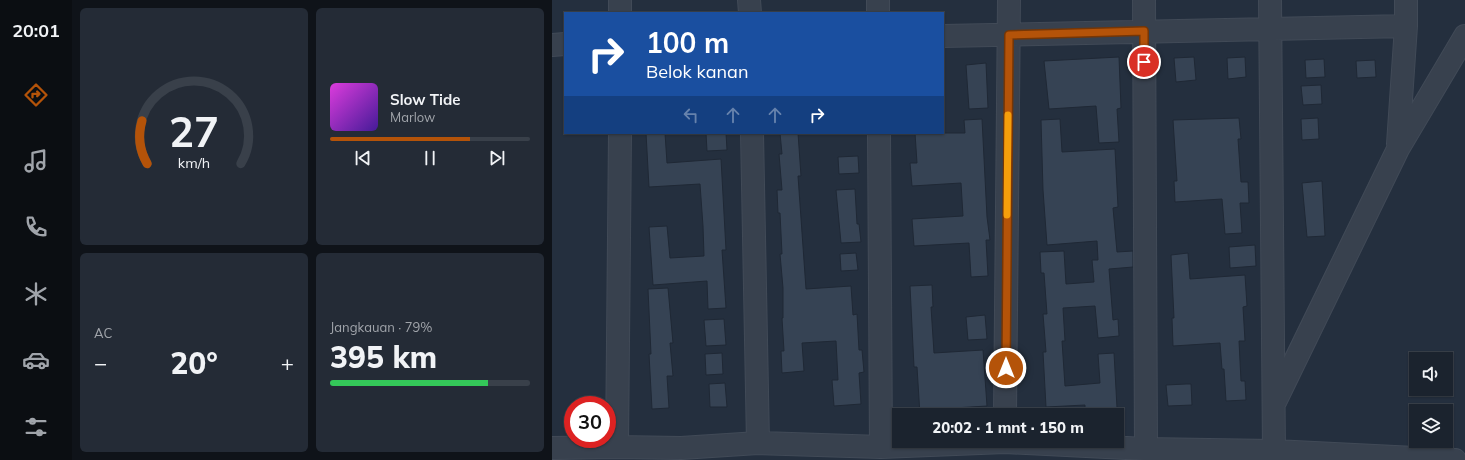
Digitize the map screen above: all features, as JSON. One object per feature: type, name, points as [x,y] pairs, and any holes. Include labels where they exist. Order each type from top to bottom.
[{"type":"street","points":[[620,0],[620,12]]},
{"type":"street","points":[[749,0],[750,12]]},
{"type":"street","points":[[878,0],[878,12]]},
{"type":"street","points":[[1005,408],[1009,0]]},
{"type":"street","points":[[1144,0],[1146,449]]},
{"type":"street","points":[[1270,0],[1274,451]]},
{"type":"street","points":[[1398,149],[1406,26],[1406,0]]},
{"type":"street","points":[[944,36],[1406,26]]},
{"type":"street","points":[[1273,406],[1398,149],[1465,36]]},
{"type":"street","points":[[552,45],[564,44]]},
{"type":"street","points":[[618,446],[620,134]]},
{"type":"street","points":[[752,134],[758,443]]},
{"type":"street","points":[[879,134],[881,447]]},
{"type":"street","points":[[552,448],[586,454],[618,446],[681,454],[758,443],[832,453],[892,447]]},
{"type":"street","points":[[1005,448],[1274,451],[1455,460]]},
{"type":"building","points":[[1119,57],[1121,108],[1117,109],[1119,142],[1099,143],[1096,106],[1049,109],[1044,61]]},
{"type":"building","points":[[1194,57],[1196,80],[1176,82],[1174,58]]},
{"type":"building","points":[[1245,57],[1246,77],[1228,79],[1227,58]]},
{"type":"building","points":[[1324,59],[1325,77],[1306,78],[1305,60]]},
{"type":"building","points":[[1375,60],[1376,77],[1357,78],[1356,61]]},
{"type":"building","points":[[986,63],[988,108],[969,109],[966,65]]},
{"type":"building","points":[[1321,85],[1322,104],[1303,105],[1301,86]]},
{"type":"building","points":[[1239,118],[1241,139],[1238,139],[1241,182],[1248,182],[1249,203],[1240,203],[1242,233],[1225,234],[1222,199],[1175,202],[1174,181],[1177,181],[1173,120]]},
{"type":"building","points":[[1318,118],[1319,139],[1302,140],[1301,119]]},
{"type":"building","points":[[982,119],[987,217],[990,240],[986,240],[988,276],[971,277],[969,243],[914,246],[912,219],[963,216],[961,183],[912,186],[910,163],[917,163],[915,134],[965,133],[964,120]]},
{"type":"building","points":[[1060,119],[1062,152],[1115,149],[1118,207],[1113,208],[1117,252],[1133,251],[1133,267],[1109,269],[1113,320],[1118,319],[1119,336],[1098,338],[1095,306],[1063,308],[1065,341],[1062,341],[1065,386],[1100,383],[1098,354],[1114,353],[1117,408],[1085,408],[1085,405],[1046,407],[1043,352],[1046,352],[1043,314],[1047,314],[1044,273],[1041,273],[1040,252],[1064,251],[1066,284],[1094,282],[1092,260],[1098,260],[1097,241],[1047,245],[1043,190],[1041,120]]},
{"type":"building","points":[[646,134],[665,134],[667,163],[721,159],[726,250],[722,250],[726,308],[708,309],[707,281],[653,285],[649,227],[667,226],[670,258],[704,256],[703,226],[700,184],[649,187]]},
{"type":"building","points":[[706,134],[726,134],[727,150],[707,151]]},
{"type":"building","points":[[780,134],[798,134],[801,176],[798,176],[806,289],[851,286],[853,315],[857,314],[859,350],[862,350],[864,372],[859,373],[861,404],[834,406],[832,380],[838,380],[836,341],[802,343],[804,371],[782,373],[781,351],[784,351],[782,318],[783,288],[780,254],[782,254],[780,213],[778,213],[777,190],[782,190],[779,154],[782,154]]},
{"type":"building","points":[[858,156],[859,173],[839,174],[838,157]]},
{"type":"building","points":[[1322,181],[1325,236],[1307,237],[1302,183]]},
{"type":"building","points":[[855,189],[857,224],[859,224],[861,242],[841,243],[836,190]]},
{"type":"building","points":[[1255,245],[1256,266],[1230,268],[1229,247]]},
{"type":"building","points":[[856,253],[858,270],[841,271],[840,254]]},
{"type":"building","points":[[1188,253],[1190,279],[1245,275],[1247,306],[1243,307],[1245,341],[1239,341],[1241,381],[1245,381],[1246,400],[1226,401],[1224,369],[1222,369],[1220,343],[1173,346],[1172,318],[1174,318],[1171,255]]},
{"type":"building","points":[[932,285],[933,307],[931,307],[934,353],[983,350],[987,406],[920,408],[917,367],[914,367],[910,286]]},
{"type":"building","points":[[668,288],[673,343],[670,343],[673,376],[667,376],[669,408],[652,409],[648,289]]},
{"type":"building","points":[[985,315],[987,339],[968,340],[966,317]]},
{"type":"building","points":[[724,319],[726,345],[706,346],[704,320]]},
{"type":"building","points":[[722,353],[723,374],[706,375],[705,354]]},
{"type":"building","points":[[725,383],[727,407],[710,407],[709,384]]},
{"type":"building","points":[[1191,384],[1192,405],[1168,406],[1166,385]]},
{"type":"slow traffic","points":[[1007,215],[1008,115]]},
{"type":"route","points":[[1006,368],[1009,35],[1144,31],[1144,62]]}]
